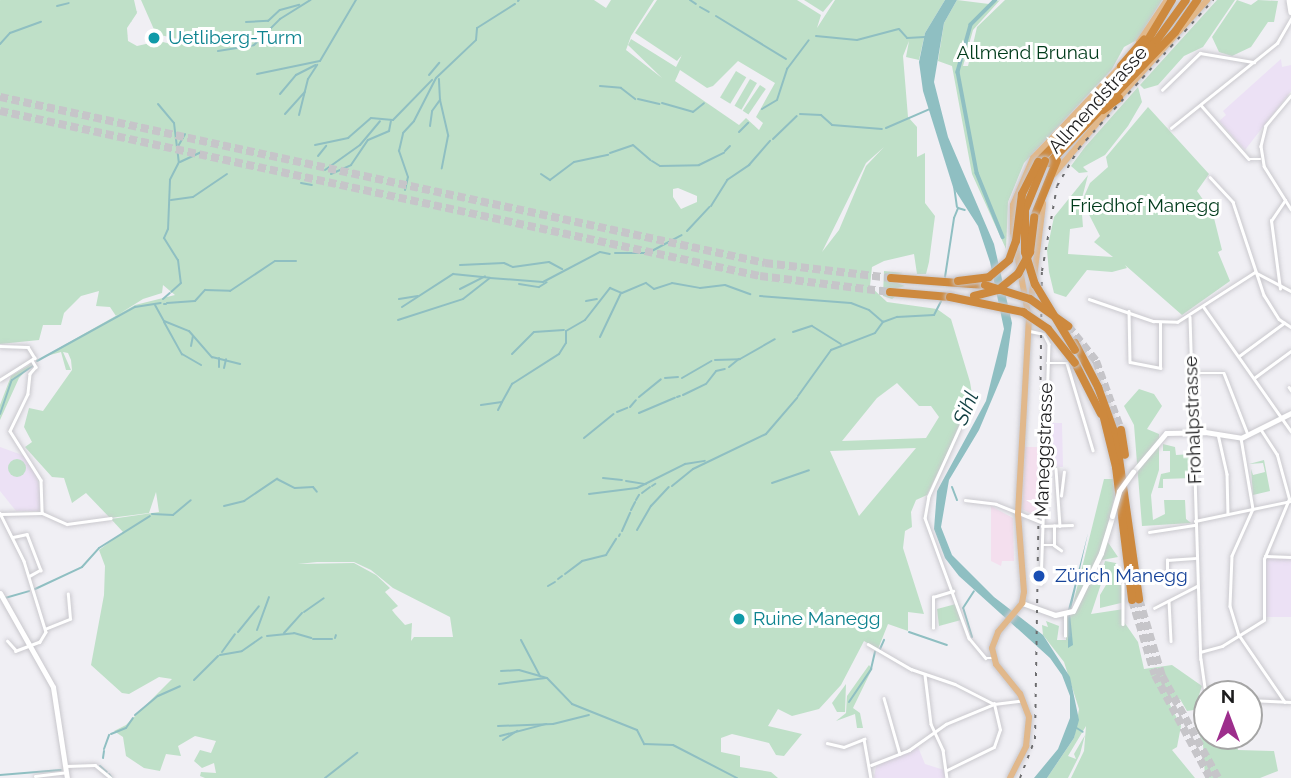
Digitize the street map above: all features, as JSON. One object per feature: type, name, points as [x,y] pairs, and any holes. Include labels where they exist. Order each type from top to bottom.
[{"type":"highway","points":[[1119,78],[1172,0]]},
{"type":"highway","points":[[1135,72],[1179,0]]},
{"type":"highway","points":[[1145,56],[1188,0]]},
{"type":"highway","points":[[958,281],[989,276],[1010,258],[1022,194],[1070,129],[1119,78],[1202,0]]},
{"type":"highway","points":[[1185,29],[1202,0]]},
{"type":"highway","points":[[1129,519],[1114,429],[1087,367],[1045,296],[1030,255],[1030,207],[1046,163],[1170,40],[1202,0]]},
{"type":"highway","points":[[1121,66],[1163,16]]},
{"type":"highway","points":[[1085,125],[1119,98]]},
{"type":"highway","points":[[950,297],[992,293],[1018,274],[1029,255],[1046,163]]},
{"type":"highway","points":[[891,278],[958,281],[1016,293],[1068,326]]},
{"type":"highway","points":[[890,292],[1003,304],[1030,315],[1058,339],[1084,379],[1109,433]]},
{"type":"highway","points":[[1087,367],[1109,433],[1135,600],[1121,430]]},
{"type":"main road","name":"Allmendstrasse","points":[[1029,319],[1012,217],[1022,176],[1037,154],[1121,66],[1167,0]]},
{"type":"main road","name":"Allmendstrasse","points":[[1020,606],[1018,514],[1028,331],[1041,213],[1054,174],[1119,98],[1185,29]]},
{"type":"main road","points":[[1022,272],[1026,277],[1033,274]]},
{"type":"main road","points":[[1010,778],[1028,736],[1024,701],[993,658],[992,643],[1005,623],[1020,606],[1068,614],[1091,576],[1119,491],[1162,436],[1194,432],[1241,438],[1291,413]]},
{"type":"main road","points":[[0,593],[55,693],[66,772]]},
{"type":"street","points":[[1290,0],[1291,12]]},
{"type":"street","points":[[1171,128],[1278,43],[1291,19]]},
{"type":"street","points":[[1162,90],[1200,53],[1254,62]]},
{"type":"street","points":[[1291,96],[1266,126],[1262,158],[1291,209]]},
{"type":"street","points":[[1201,104],[1249,159],[1262,158]]},
{"type":"street","points":[[1210,177],[1233,202],[1255,272],[1283,323],[1291,327]]},
{"type":"street","points":[[1280,289],[1271,221],[1285,200]]},
{"type":"street","points":[[1255,272],[1280,289],[1291,291]]},
{"type":"street","points":[[1089,299],[1160,323],[1190,317],[1255,272]]},
{"type":"street","points":[[1203,306],[1291,432]]},
{"type":"street","points":[[1129,311],[1130,362],[1160,368],[1160,323]]},
{"type":"street","name":"Frohalpstrasse","points":[[1190,317],[1197,586],[1204,680]]},
{"type":"street","points":[[1238,356],[1283,323]]},
{"type":"street","name":"Maneggstrasse","points":[[1028,331],[1047,337],[1041,584]]},
{"type":"street","points":[[0,346],[27,347],[34,359],[36,367],[30,374],[28,394],[10,431],[41,480],[42,513]]},
{"type":"street","points":[[1254,378],[1291,351]]},
{"type":"street","points":[[0,380],[34,359]]},
{"type":"street","points":[[1047,363],[1067,363],[1093,450]]},
{"type":"street","points":[[1192,373],[1224,373],[1249,436]]},
{"type":"street","points":[[969,408],[925,511],[933,550],[953,590],[971,642],[986,658],[993,658]]},
{"type":"street","points":[[1200,652],[1239,635],[1264,620],[1265,556],[1290,501],[1276,455],[1260,429]]},
{"type":"street","points":[[1218,434],[1227,474],[1228,514]]},
{"type":"street","points":[[1241,438],[1253,509],[1230,564],[1230,606],[1239,635],[1285,702]]},
{"type":"street","points":[[1056,469],[1056,492],[1060,496]]},
{"type":"street","points":[[1060,526],[1060,496],[1064,472]]},
{"type":"street","points":[[965,500],[996,504],[1042,524],[1072,525]]},
{"type":"street","points":[[1149,532],[1290,501]]},
{"type":"street","points":[[7,641],[16,652],[43,639],[45,629],[29,576],[1,513],[42,513],[67,524],[111,518]]},
{"type":"street","points":[[1054,526],[1054,545]]},
{"type":"street","points":[[13,537],[27,534],[41,567],[29,576]]},
{"type":"street","points":[[1042,545],[1054,545],[1060,550]]},
{"type":"street","points":[[1265,556],[1291,557]]},
{"type":"street","points":[[1167,575],[1167,560],[1197,558]]},
{"type":"street","points":[[1123,584],[1123,624]]},
{"type":"street","points":[[1154,608],[1197,586]]},
{"type":"street","points":[[933,628],[933,597],[953,590]]},
{"type":"street","points":[[45,629],[70,619],[68,594]]},
{"type":"street","points":[[1169,601],[1171,641]]},
{"type":"street","points":[[1065,636],[1068,614]]},
{"type":"street","points":[[868,644],[925,675],[956,684],[994,704],[1000,730],[994,747],[947,770]]},
{"type":"street","points":[[925,675],[934,732],[947,770],[947,778]]},
{"type":"street","points":[[884,698],[900,754]]},
{"type":"street","points":[[871,765],[900,754],[934,732],[994,704],[1024,701]]},
{"type":"street","points":[[1263,701],[1291,702]]},
{"type":"street","points":[[827,743],[844,747],[864,738],[872,778]]},
{"type":"street","points":[[35,776],[95,765],[111,778]]},
{"type":"shaded area","points":[[1281,59],[1282,67],[1291,65],[1291,91],[1245,150],[1219,121],[1226,115],[1223,111]]},
{"type":"shaded area","points":[[1046,423],[1062,423],[1063,467],[1044,466]]},
{"type":"shaded area","points":[[0,447],[25,456],[33,466],[43,498],[39,511],[16,511],[0,491]]},
{"type":"shaded area","points":[[1025,447],[1038,447],[1036,516],[1022,509]]},
{"type":"shaded area","points":[[991,506],[1013,518],[1014,561],[1002,561],[1001,566],[991,561]]},
{"type":"shaded area","points":[[1266,558],[1291,558],[1291,617],[1266,617]]},
{"type":"shaded area","points":[[918,747],[925,764],[944,770],[946,778],[874,778],[876,766]]},
{"type":"green space","points":[[0,0],[134,0],[137,13],[127,28],[128,41],[137,46],[159,41],[175,45],[178,39],[156,34],[141,0],[594,0],[606,8],[611,0],[654,0],[631,36],[626,50],[662,78],[628,45],[631,39],[676,67],[682,55],[677,61],[635,33],[657,0],[797,0],[821,15],[817,28],[835,0],[945,0],[925,33],[919,60],[906,57],[909,41],[903,56],[908,117],[917,127],[917,157],[925,153],[925,203],[935,216],[926,274],[917,274],[914,254],[884,261],[872,267],[870,286],[887,302],[937,309],[951,319],[972,394],[927,495],[916,500],[911,512],[912,527],[905,531],[903,548],[924,614],[908,612],[908,631],[888,624],[878,649],[864,641],[841,685],[819,709],[792,716],[778,709],[768,726],[802,734],[784,756],[776,755],[769,743],[732,734],[721,738],[721,752],[740,756],[740,767],[771,772],[778,778],[205,778],[200,776],[201,772],[216,773],[214,763],[202,768],[194,761],[200,750],[211,753],[216,741],[195,736],[178,746],[181,756],[166,754],[160,771],[144,768],[126,756],[123,737],[114,731],[126,725],[172,679],[159,677],[129,694],[122,693],[91,665],[104,595],[105,566],[99,550],[123,532],[111,519],[159,512],[156,492],[149,513],[110,518],[86,493],[72,503],[64,478],[52,477],[25,447],[32,442],[24,427],[29,408],[43,411],[72,370],[68,353],[63,352],[71,370],[66,370],[61,352],[43,357],[116,316],[110,307],[96,306],[99,291],[81,296],[64,313],[61,325],[43,325],[39,340],[0,344]],"holes":[[[738,61],[775,83],[756,117],[763,123],[759,130],[746,118],[739,125],[675,81],[680,70],[707,88],[713,86]],[[884,147],[866,166],[839,230],[822,252],[866,163]],[[678,188],[697,196],[697,202],[681,209],[673,197],[673,189]],[[163,285],[175,295],[135,305],[120,313],[143,299],[162,293]],[[897,383],[919,406],[931,406],[939,417],[926,438],[842,441],[877,398]],[[916,448],[859,516],[830,451]],[[354,562],[371,570],[393,588],[450,617],[453,637],[414,637],[411,641],[412,623],[405,625],[392,610],[398,606],[385,592],[390,588],[376,575],[354,563],[298,564]]]},
{"type":"green space","points":[[804,0],[833,0],[823,12]]},
{"type":"green space","name":"Allmend Brunau","points":[[957,0],[989,4],[1000,0],[973,30],[963,66],[968,66],[977,27],[1005,0],[1162,0],[1137,40],[1124,47],[1112,69],[1024,163],[1008,202],[1006,249],[972,174],[952,66],[938,61],[944,23]]},
{"type":"green space","points":[[1217,0],[1235,0],[1203,47],[1184,56],[1158,85],[1144,89],[1140,85]]},
{"type":"green space","points":[[1237,0],[1251,5],[1258,0],[1278,1],[1274,22],[1268,22],[1251,47],[1232,56],[1219,52],[1212,37]]},
{"type":"green space","points":[[736,71],[746,77],[730,104],[720,98]]},
{"type":"green space","points":[[750,79],[757,83],[741,110],[734,106]]},
{"type":"green space","points":[[760,85],[766,89],[748,115],[743,111]]},
{"type":"green space","points":[[1138,87],[1142,102],[1128,126],[1105,155],[1083,167],[1088,172],[1079,173],[1071,166]]},
{"type":"green space","name":"Friedhof Manegg","points":[[1148,107],[1209,174],[1197,191],[1213,214],[1222,250],[1218,252],[1230,281],[1182,315],[1125,265],[1127,268],[1112,272],[1087,270],[1066,297],[1054,293],[1049,272],[1047,250],[1054,217],[1088,175],[1081,202],[1083,227],[1070,229],[1068,254],[1113,257],[1094,242],[1100,236],[1082,201],[1090,183],[1108,167],[1106,157]]},
{"type":"green space","points":[[884,271],[903,273],[890,275],[889,280],[905,286],[889,290],[896,296],[892,299],[883,296]]},
{"type":"green space","points":[[33,363],[19,378],[0,420],[0,405],[11,376]]},
{"type":"green space","points":[[1139,389],[1154,394],[1162,406],[1147,429],[1159,434],[1159,470],[1151,495],[1153,520],[1165,514],[1164,500],[1185,500],[1186,519],[1191,523],[1142,526],[1134,425],[1124,406]]},
{"type":"green space","points":[[1163,444],[1175,447],[1176,455],[1192,454],[1193,478],[1163,479],[1163,488],[1158,488],[1161,474],[1170,472],[1170,451],[1163,451]]},
{"type":"green space","points":[[17,459],[23,462],[26,468],[23,474],[17,477],[11,474],[8,468],[11,462]]},
{"type":"green space","points":[[1264,460],[1270,491],[1253,495],[1251,469],[1253,475],[1265,472],[1263,463],[1249,464]]},
{"type":"green space","points":[[1104,479],[1113,479],[1115,495],[1105,538],[1118,557],[1097,561],[1073,604]]},
{"type":"green space","points":[[1105,561],[1116,563],[1125,602],[1100,608],[1100,595],[1109,580],[1103,568]]},
{"type":"green space","points":[[1094,574],[1100,574],[1102,581],[1091,614],[1124,609],[1122,619],[1138,642],[1144,669],[1172,665],[1193,680],[1193,710],[1187,711],[1180,699],[1169,703],[1181,726],[1177,747],[1172,750],[1195,778],[1071,778],[1084,751],[1086,726],[1068,756],[1076,759],[1074,754],[1085,735],[1080,754],[1068,778],[1047,778],[1074,738],[1079,709],[1064,662],[1043,635],[1042,625],[1048,627],[1046,621],[1059,626],[1057,640],[1066,640],[1067,617],[1076,612]]},
{"type":"green space","points":[[956,604],[961,620],[939,626],[937,609]]},
{"type":"green space","points":[[869,665],[872,669],[853,708],[860,713],[863,728],[857,728],[855,714],[836,721],[846,713],[847,696]]},
{"type":"green space","points":[[846,684],[845,712],[837,712],[832,703]]},
{"type":"green space","points":[[1203,750],[1274,751],[1278,771],[1260,778],[1205,778]]},
{"type":"water","name":"Sihl","points":[[945,0],[957,0],[944,23],[934,82],[948,137],[994,244],[1012,323],[1006,366],[979,430],[949,480],[941,527],[952,555],[994,597],[1043,635],[1070,677],[1079,720],[1074,738],[1047,778],[1034,778],[1058,749],[1070,718],[1070,696],[1062,675],[1050,658],[959,576],[945,558],[934,529],[937,491],[986,401],[1004,329],[990,262],[978,226],[953,187],[923,91],[919,62],[925,33]]},
{"type":"water","points":[[1088,533],[1070,614],[1073,645],[1068,648],[1068,610]]},
{"type":"waterway","points":[[218,51],[254,45],[280,19],[310,0]]},
{"type":"waterway","points":[[257,74],[320,61],[356,0]]},
{"type":"waterway","points":[[690,0],[696,4]]},
{"type":"waterway","points":[[996,0],[971,25],[958,72],[977,173],[1003,237]]},
{"type":"waterway","points":[[57,6],[69,3]]},
{"type":"waterway","points":[[405,190],[408,177],[399,151],[403,133],[414,121],[436,78],[476,40],[477,28],[515,4]]},
{"type":"waterway","points":[[246,22],[268,21],[280,10],[299,5]]},
{"type":"waterway","points":[[700,7],[709,12]]},
{"type":"waterway","points":[[716,16],[786,59]]},
{"type":"waterway","points":[[0,44],[10,33],[41,22]]},
{"type":"waterway","points":[[816,36],[857,40],[899,29],[907,38],[925,37]]},
{"type":"waterway","points":[[762,109],[777,100],[787,69],[809,40]]},
{"type":"waterway","points":[[429,75],[439,63]]},
{"type":"waterway","points":[[280,94],[296,75],[316,65]]},
{"type":"waterway","points":[[299,115],[308,79],[317,65]]},
{"type":"waterway","points":[[430,126],[432,111],[440,100],[439,79]]},
{"type":"waterway","points":[[315,145],[348,138],[371,118],[393,120],[432,80]]},
{"type":"waterway","points":[[600,86],[621,88],[635,99]]},
{"type":"waterway","points":[[285,114],[305,92]]},
{"type":"waterway","points":[[638,99],[659,104]]},
{"type":"waterway","points":[[440,100],[448,136],[442,168]]},
{"type":"waterway","points":[[662,103],[693,112],[704,103]]},
{"type":"waterway","points":[[158,104],[174,123],[179,162],[170,180],[168,229],[164,238],[178,260],[181,283],[171,292]]},
{"type":"waterway","points":[[886,128],[932,108]]},
{"type":"waterway","points":[[800,114],[821,115],[832,125],[882,129]]},
{"type":"waterway","points":[[773,139],[797,116]]},
{"type":"waterway","points":[[325,170],[360,145],[380,121]]},
{"type":"waterway","points":[[331,174],[351,165],[368,140],[389,131],[391,121]]},
{"type":"waterway","points":[[739,132],[748,123]]},
{"type":"waterway","points":[[177,148],[185,134]]},
{"type":"waterway","points":[[711,206],[727,180],[749,165],[770,141]]},
{"type":"waterway","points":[[610,153],[633,145],[650,160]]},
{"type":"waterway","points":[[318,156],[326,146]]},
{"type":"waterway","points":[[725,151],[730,146]]},
{"type":"waterway","points":[[180,162],[201,152]]},
{"type":"waterway","points":[[652,161],[660,166],[699,165],[724,153]]},
{"type":"waterway","points":[[541,174],[550,180],[574,162],[608,155]]},
{"type":"waterway","points":[[171,200],[193,197],[227,174]]},
{"type":"waterway","points":[[301,183],[312,185]]},
{"type":"waterway","points":[[954,186],[957,207]]},
{"type":"waterway","points":[[687,231],[709,207]]},
{"type":"waterway","points":[[945,277],[954,218],[958,208],[965,210]]},
{"type":"waterway","points":[[615,253],[648,253],[682,235]]},
{"type":"waterway","points":[[398,320],[463,299],[490,278],[543,282],[600,252],[610,254]]},
{"type":"waterway","points":[[167,303],[195,301],[205,290],[230,291],[275,261],[296,261]]},
{"type":"waterway","points":[[460,265],[504,263],[513,267],[549,262],[562,269]]},
{"type":"waterway","points":[[402,307],[453,274],[490,278]]},
{"type":"waterway","points":[[460,289],[485,276]]},
{"type":"waterway","points":[[519,284],[539,287],[547,282]]},
{"type":"waterway","points":[[481,405],[502,402],[512,384],[559,354],[566,343],[566,331],[585,320],[610,288],[622,293],[646,283],[654,289],[672,283],[700,288],[725,285],[750,294]]},
{"type":"waterway","points":[[163,299],[170,293]]},
{"type":"waterway","points":[[600,337],[621,293]]},
{"type":"waterway","points":[[399,299],[418,296]]},
{"type":"waterway","points":[[760,296],[851,303],[869,310],[883,322]]},
{"type":"waterway","points":[[586,301],[597,299]]},
{"type":"waterway","points":[[798,396],[831,350],[875,333],[883,322],[897,317],[934,315],[942,299]]},
{"type":"waterway","points":[[37,361],[135,307],[161,303]]},
{"type":"waterway","points":[[155,305],[164,321],[189,331],[212,357],[240,364]]},
{"type":"waterway","points":[[164,322],[182,354],[201,365]]},
{"type":"waterway","points":[[793,332],[812,326],[841,344]]},
{"type":"waterway","points":[[512,354],[534,332],[564,330]]},
{"type":"waterway","points":[[191,346],[193,336]]},
{"type":"waterway","points":[[715,360],[740,359],[775,339]]},
{"type":"waterway","points":[[219,358],[219,367]]},
{"type":"waterway","points":[[224,368],[226,359]]},
{"type":"waterway","points":[[729,367],[739,359]]},
{"type":"waterway","points":[[682,378],[712,361]]},
{"type":"waterway","points":[[0,414],[12,380],[33,366]]},
{"type":"waterway","points":[[683,395],[706,384],[716,371],[725,369]]},
{"type":"waterway","points":[[665,378],[678,377]]},
{"type":"waterway","points":[[639,397],[661,379]]},
{"type":"waterway","points":[[639,413],[675,398]]},
{"type":"waterway","points":[[672,486],[693,469],[766,434],[797,398]]},
{"type":"waterway","points":[[630,407],[636,400]]},
{"type":"waterway","points":[[498,410],[502,402]]},
{"type":"waterway","points":[[617,412],[627,408]]},
{"type":"waterway","points":[[584,438],[614,414]]},
{"type":"waterway","points":[[589,494],[637,488],[685,464],[705,461]]},
{"type":"waterway","points":[[772,483],[809,470]]},
{"type":"waterway","points":[[603,478],[622,480]]},
{"type":"waterway","points":[[224,506],[244,501],[277,479],[295,488],[313,487],[317,492]]},
{"type":"waterway","points":[[626,481],[646,484]]},
{"type":"waterway","points":[[642,493],[650,487]]},
{"type":"waterway","points":[[637,530],[651,506],[669,487]]},
{"type":"waterway","points":[[952,487],[957,500]]},
{"type":"waterway","points":[[636,500],[639,495]]},
{"type":"waterway","points":[[152,514],[173,515],[191,500]]},
{"type":"waterway","points":[[631,510],[635,502]]},
{"type":"waterway","points":[[622,531],[630,513]]},
{"type":"waterway","points":[[33,590],[82,567],[99,548],[150,516]]},
{"type":"waterway","points":[[565,574],[582,561],[606,555],[616,539]]},
{"type":"waterway","points":[[558,579],[562,576]]},
{"type":"waterway","points":[[548,586],[555,582]]},
{"type":"waterway","points":[[5,598],[29,591]]},
{"type":"waterway","points":[[972,637],[963,608],[974,591]]},
{"type":"waterway","points":[[257,630],[269,597]]},
{"type":"waterway","points":[[304,612],[324,598]]},
{"type":"waterway","points":[[238,632],[259,606]]},
{"type":"waterway","points":[[284,633],[302,613]]},
{"type":"waterway","points":[[909,632],[947,645]]},
{"type":"waterway","points":[[267,636],[294,633],[311,638]]},
{"type":"waterway","points":[[222,652],[235,634]]},
{"type":"waterway","points":[[220,655],[242,651],[262,637]]},
{"type":"waterway","points":[[313,639],[332,639]]},
{"type":"waterway","points":[[521,640],[540,676]]},
{"type":"waterway","points":[[880,649],[884,640]]},
{"type":"waterway","points":[[849,702],[871,669],[875,651]]},
{"type":"waterway","points":[[194,680],[218,656]]},
{"type":"waterway","points":[[501,671],[519,670],[547,678],[572,704],[637,730],[644,744],[673,745],[737,778]]},
{"type":"waterway","points":[[499,684],[546,678]]},
{"type":"waterway","points":[[135,715],[158,696],[180,686]]},
{"type":"waterway","points":[[498,726],[553,724],[589,715]]},
{"type":"waterway","points":[[111,734],[126,728],[133,718]]},
{"type":"waterway","points":[[500,736],[546,724]]},
{"type":"waterway","points":[[1075,727],[1083,732]]},
{"type":"waterway","points":[[503,740],[517,731]]},
{"type":"waterway","points":[[104,749],[109,735]]},
{"type":"waterway","points":[[103,758],[104,751]]},
{"type":"waterway","points":[[325,778],[357,753]]},
{"type":"waterway","points":[[100,766],[107,772]]},
{"type":"waterway","points":[[0,775],[61,770]]},
{"type":"waterway","points":[[109,774],[112,778]]},
{"type":"tunnel","points":[[0,97],[765,263],[891,278]]},
{"type":"tunnel","points":[[0,111],[760,276],[890,292]]},
{"type":"tunnel","points":[[1068,326],[1096,361],[1121,430]]},
{"type":"tunnel","points":[[1139,599],[1162,676],[1218,778]]},
{"type":"tunnel","points":[[1132,600],[1155,675],[1210,778]]},
{"type":"railway","points":[[1039,506],[1042,271],[1057,186],[1079,148],[1213,0]]},
{"type":"railway","points":[[1020,778],[1035,739],[1039,496]]},
{"type":"place","name":"Uetliberg-Turm","points":[[154,38]]},
{"type":"place","name":"Zürich Manegg","points":[[1039,576]]},
{"type":"place","name":"Ruine Manegg","points":[[739,619]]}]
